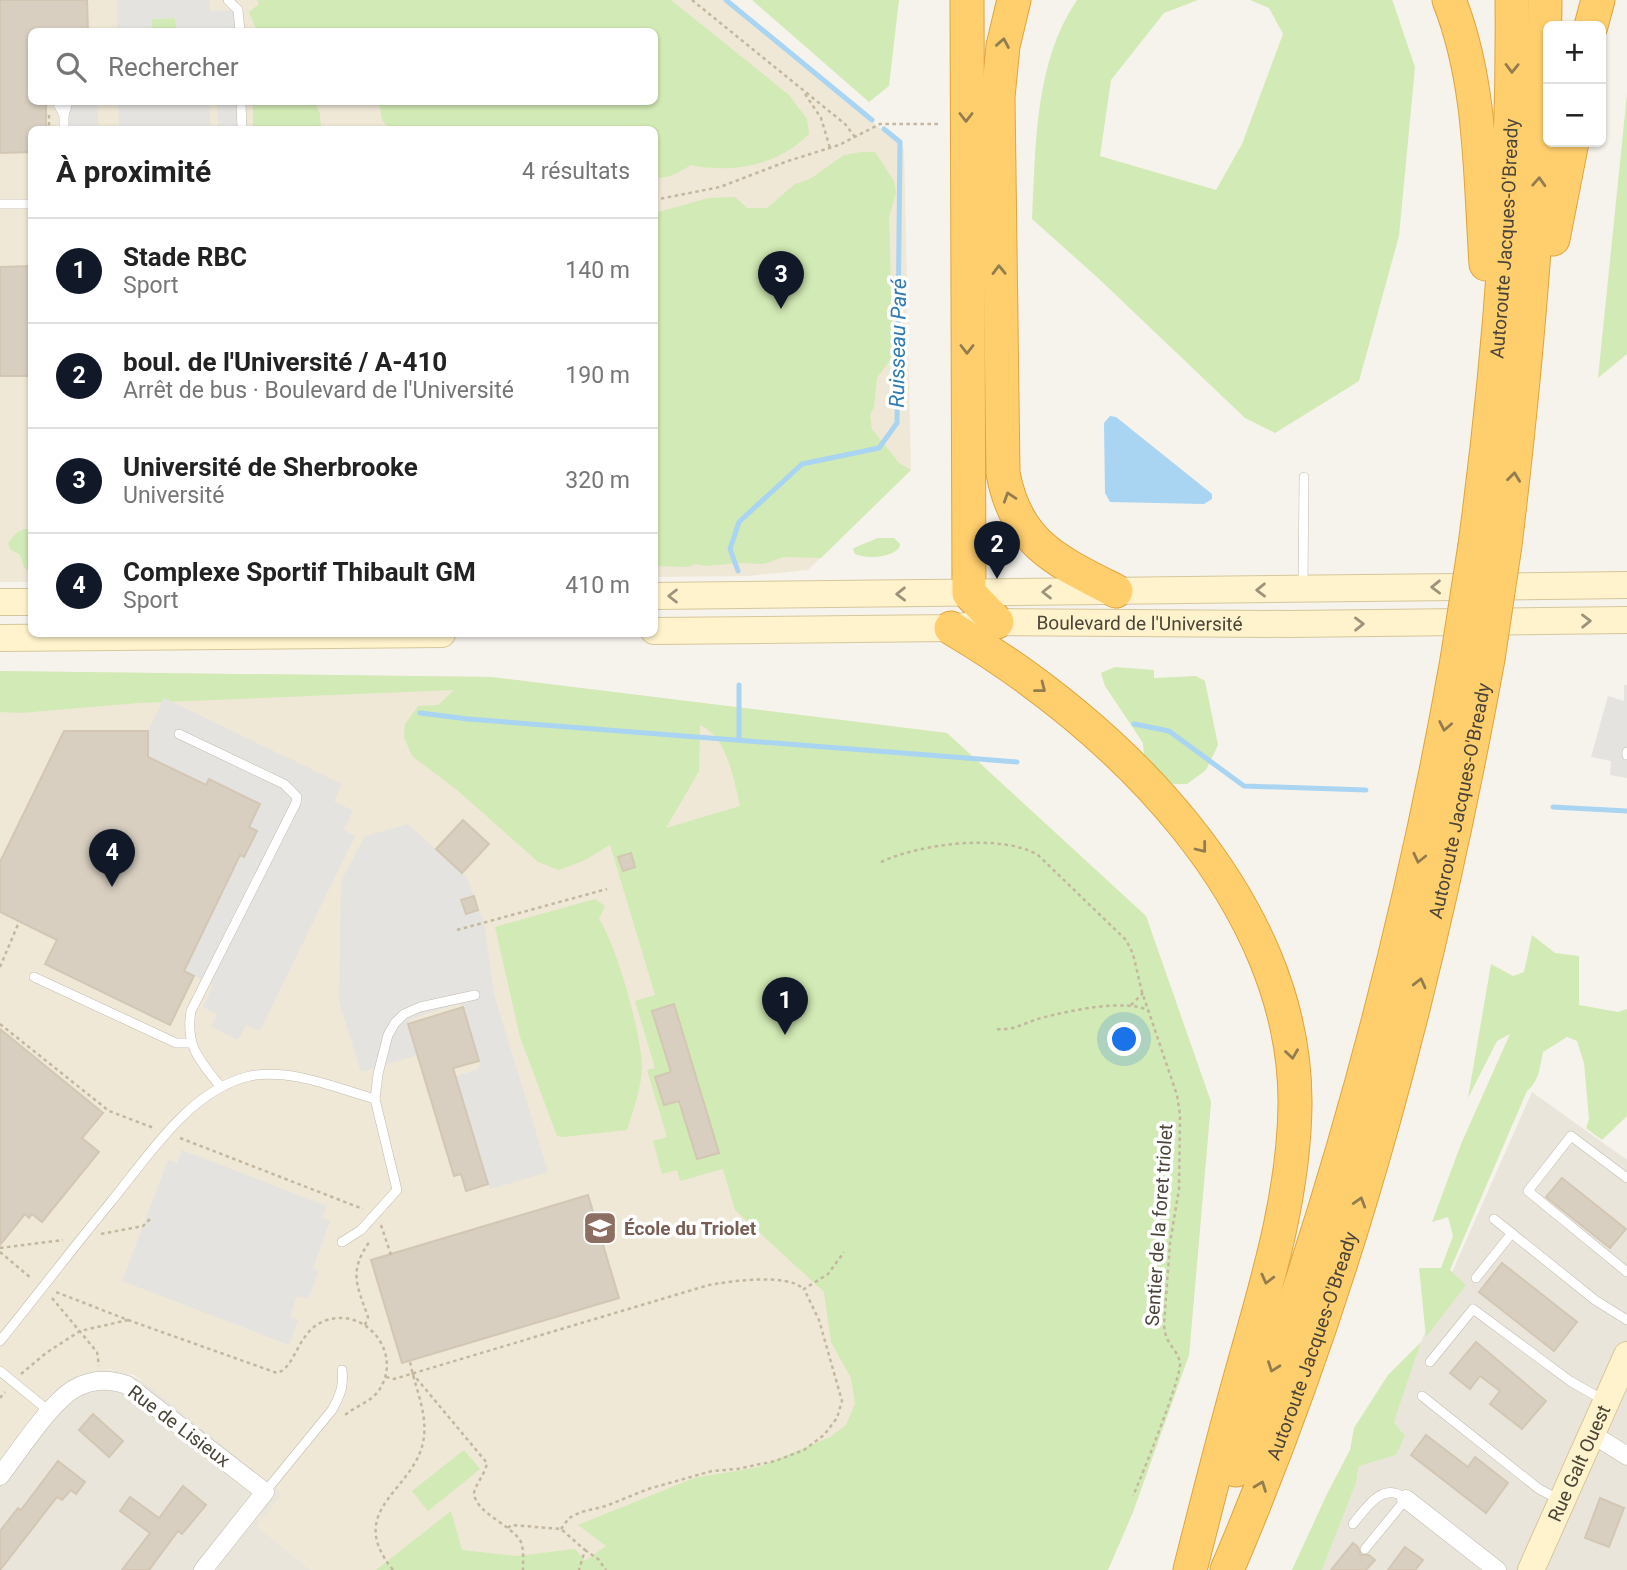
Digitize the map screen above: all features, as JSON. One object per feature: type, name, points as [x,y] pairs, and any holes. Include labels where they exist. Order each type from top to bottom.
[{"type":"highway","points":[[967,0],[969,593],[997,622]]},
{"type":"highway","points":[[1014,0],[1003,46],[998,97],[1003,473],[1014,513],[1036,543],[1059,562],[1116,592]]},
{"type":"highway","points":[[1449,0],[1465,50],[1474,102],[1510,375]]},
{"type":"highway","name":"Autoroute Jacques-O'Bready","points":[[1510,375],[1507,196],[1512,0]]},
{"type":"highway","name":"Autoroute Jacques-O'Bready","points":[[1227,1570],[1319,1329],[1384,1121],[1448,864],[1510,375],[1541,158],[1545,0]]},
{"type":"highway","points":[[1592,21],[1598,0]]},
{"type":"highway","points":[[1510,375],[1571,147]]},
{"type":"highway","points":[[951,628],[995,654],[1056,700],[1109,746],[1167,806],[1205,852],[1238,899],[1261,944],[1282,1007],[1291,1047],[1295,1088],[1290,1176],[1268,1275],[1190,1570]]},
{"type":"highway","name":"Autoroute Jacques-O'Bready","points":[[1197,1570],[1286,1330],[1354,1116],[1404,922],[1431,802],[1473,660]]},
{"type":"main road","name":"Boulevard de l'Université","points":[[658,596],[1627,585]]},
{"type":"main road","points":[[0,602],[28,602]]},
{"type":"main road","name":"Boulevard de l'Université","points":[[658,631],[951,628],[997,622],[1290,624],[1627,620]]},
{"type":"main road","points":[[0,638],[110,637]]},
{"type":"main road","name":"Rue Galt Ouest","points":[[1531,1570],[1627,1355]]},
{"type":"street","points":[[0,1476],[50,1412],[75,1389],[100,1381]]},
{"type":"street","name":"Rue de Lisieux","points":[[100,1381],[114,1381],[134,1390],[265,1492]]},
{"type":"street","points":[[1591,1434],[1627,1456]]},
{"type":"street","points":[[203,1570],[265,1492]]},
{"type":"street","points":[[1406,1499],[1497,1570]]},
{"type":"lane","points":[[228,0],[239,13],[240,28]]},
{"type":"lane","points":[[59,105],[64,115]]},
{"type":"lane","points":[[64,126],[67,105]]},
{"type":"lane","points":[[241,105],[242,126]]},
{"type":"lane","points":[[0,204],[28,204]]},
{"type":"lane","points":[[1303,589],[1304,477]]},
{"type":"lane","points":[[179,734],[284,784],[297,797],[191,1011],[188,1027],[190,1043],[220,1086]]},
{"type":"lane","points":[[34,977],[176,1043],[190,1043]]},
{"type":"lane","points":[[342,1242],[354,1236],[397,1191],[375,1099],[378,1074],[395,1023],[404,1014],[420,1007],[475,995]]},
{"type":"lane","points":[[0,1341],[166,1132],[220,1086],[252,1076],[278,1074],[375,1099]]},
{"type":"lane","points":[[1627,1178],[1571,1136],[1528,1191],[1627,1272]]},
{"type":"lane","points":[[1494,1219],[1595,1300],[1627,1320]]},
{"type":"lane","points":[[1476,1278],[1512,1233]]},
{"type":"lane","points":[[1430,1362],[1473,1309],[1570,1381],[1606,1402]]},
{"type":"lane","points":[[265,1492],[336,1404],[344,1383],[342,1370]]},
{"type":"lane","points":[[0,1371],[50,1412]]},
{"type":"lane","points":[[1422,1396],[1539,1489],[1562,1501]]},
{"type":"lane","points":[[1353,1524],[1379,1495],[1397,1494],[1406,1499],[1365,1549]]},
{"type":"path","points":[[692,0],[845,124],[855,137]]},
{"type":"path","points":[[803,91],[821,118],[830,148]]},
{"type":"path","points":[[658,199],[720,187],[830,148],[880,124],[966,124]]},
{"type":"path","name":"Sentier de la foret triolet","points":[[881,862],[893,856],[951,843],[1012,845],[1027,849],[1038,855],[1126,940],[1133,954],[1142,992],[1177,1095],[1180,1115],[1179,1189],[1170,1243],[1164,1324],[1165,1337],[1176,1354],[1180,1367],[1133,1496]]},
{"type":"path","points":[[457,930],[607,889]]},
{"type":"path","points":[[0,967],[19,922]]},
{"type":"path","points":[[1131,1005],[1142,992]]},
{"type":"path","points":[[997,1029],[1017,1028],[1044,1017],[1071,1012],[1131,1005],[1149,1011]]},
{"type":"path","points":[[0,1024],[109,1111],[366,1210],[380,1224],[391,1255]]},
{"type":"path","points":[[365,1325],[368,1317],[355,1279],[355,1270],[373,1237]]},
{"type":"path","points":[[0,1252],[43,1287],[97,1352],[100,1381]]},
{"type":"path","points":[[804,1289],[828,1274],[844,1252]]},
{"type":"path","points":[[386,1377],[394,1379],[709,1285],[739,1280],[779,1281],[799,1285],[804,1289],[819,1320],[842,1401],[838,1418],[824,1434],[804,1450],[775,1461],[712,1471],[581,1512],[569,1518],[561,1529]]},
{"type":"path","points":[[43,1287],[277,1373],[286,1369],[303,1338],[317,1324],[336,1318],[356,1320],[380,1339],[387,1367],[386,1377],[375,1396],[367,1403]]},
{"type":"path","points":[[0,1398],[13,1381],[46,1353],[80,1331],[128,1320]]},
{"type":"path","points":[[393,1570],[375,1541],[375,1529],[383,1507],[420,1453],[424,1437],[424,1420],[410,1361]]},
{"type":"path","points":[[412,1373],[486,1463],[485,1474],[476,1485],[474,1494],[495,1520],[508,1528],[520,1542],[523,1570]]},
{"type":"path","points":[[508,1528],[511,1525],[561,1529],[598,1559],[606,1570]]},
{"type":"path","points":[[579,1570],[585,1550]]},
{"type":"shaded area","points":[[0,0],[726,0],[904,148],[911,470],[808,570],[747,576],[658,577],[658,126],[28,126],[28,582],[0,582]]},
{"type":"shaded area","points":[[117,0],[209,0],[210,11],[238,10],[240,28],[177,28],[175,18],[152,19],[151,28],[117,28]]},
{"type":"shaded area","points":[[68,105],[98,105],[98,126],[64,126]]},
{"type":"shaded area","points":[[118,105],[210,105],[210,126],[119,126]]},
{"type":"shaded area","points":[[217,105],[241,105],[242,126],[218,126]]},
{"type":"shaded area","name":"École du Triolet","points":[[0,671],[491,677],[947,733],[1146,916],[1211,1102],[1189,1355],[1133,1512],[1108,1570],[311,1570],[257,1526],[282,1494],[145,1382],[134,1375],[109,1369],[75,1375],[56,1388],[0,1459]]},
{"type":"shaded area","points":[[1624,685],[1627,685],[1627,778],[1610,775],[1611,761],[1591,757],[1608,696],[1624,701]]},
{"type":"shaded area","points":[[164,698],[342,784],[334,801],[353,811],[344,830],[355,836],[260,1031],[246,1025],[238,1040],[211,1027],[217,1014],[203,1007],[213,985],[184,971],[240,855],[245,857],[257,831],[249,827],[260,804],[210,779],[206,785],[148,757],[148,731]]},
{"type":"shaded area","points":[[408,824],[467,878],[484,922],[494,994],[548,1172],[490,1189],[456,1076],[476,1070],[480,1065],[462,1005],[410,1019],[408,1023],[418,1055],[361,1072],[339,1002],[341,881],[365,836]]},
{"type":"shaded area","points":[[1532,1092],[1627,1160],[1627,1570],[1322,1570],[1356,1483],[1359,1466],[1396,1455],[1405,1436],[1394,1422],[1421,1342]]},
{"type":"shaded area","points":[[182,1150],[327,1206],[322,1218],[330,1221],[313,1268],[319,1271],[308,1299],[297,1296],[290,1317],[298,1320],[289,1345],[122,1281],[168,1160],[177,1163]]},
{"type":"shaded area","points":[[96,1369],[121,1371],[145,1382],[283,1494],[257,1526],[311,1570],[0,1570],[0,1459],[56,1388],[75,1375]]},
{"type":"green space","points":[[257,0],[671,0],[789,95],[807,119],[809,134],[784,153],[754,165],[707,168],[691,165],[660,178],[658,126],[387,126],[382,120],[380,105],[658,105],[658,28],[256,28],[249,12],[259,4]]},
{"type":"green space","points":[[752,0],[899,0],[889,86],[869,102]]},
{"type":"green space","points":[[1077,0],[1198,0],[1164,13],[1111,80],[1100,156],[1216,190],[1242,144],[1283,34],[1269,8],[1250,0],[1393,2],[1415,67],[1399,236],[1359,381],[1275,433],[1245,418],[1032,219],[1037,134],[1045,78],[1052,51]]},
{"type":"green space","points":[[175,18],[177,28],[151,28],[152,19]]},
{"type":"green space","points":[[1627,94],[1627,354],[1598,378]]},
{"type":"green space","points":[[253,105],[316,105],[320,114],[321,126],[253,126]]},
{"type":"green space","points":[[875,152],[894,181],[896,193],[889,217],[893,356],[877,378],[874,407],[870,415],[872,429],[899,463],[911,470],[821,558],[784,557],[763,564],[658,566],[658,212],[708,198],[735,197],[747,208],[767,208],[795,184],[810,179],[844,155]]},
{"type":"green space","points":[[28,529],[28,570],[20,555],[10,549],[8,543],[15,534]]},
{"type":"green space","points":[[878,538],[894,538],[900,544],[899,548],[878,557],[855,554],[853,549]]},
{"type":"green space","points":[[1115,667],[1154,670],[1154,678],[1196,676],[1205,681],[1218,745],[1206,770],[1187,784],[1173,784],[1155,770],[1144,755],[1143,743],[1105,686],[1101,673]]},
{"type":"green space","points":[[0,671],[491,677],[947,733],[1146,916],[1211,1102],[1189,1355],[1133,1512],[1108,1570],[376,1570],[451,1511],[462,1550],[516,1556],[575,1549],[585,1561],[606,1546],[578,1525],[694,1478],[759,1467],[830,1437],[846,1425],[855,1404],[851,1378],[831,1342],[824,1292],[735,1210],[723,1169],[680,1181],[677,1170],[662,1174],[653,1141],[667,1137],[647,1070],[655,1068],[635,1001],[655,995],[610,845],[585,860],[559,870],[538,862],[457,790],[412,756],[404,737],[405,724],[418,706],[438,705],[454,690],[139,703],[20,713],[0,712]],"holes":[[[700,725],[717,739],[728,760],[740,806],[666,828],[699,771]]]},
{"type":"green space","points":[[595,899],[605,906],[599,919],[613,949],[627,992],[638,1035],[641,1076],[627,1130],[563,1137],[557,1136],[520,1037],[495,927]]},
{"type":"green space","points":[[1532,935],[1555,953],[1579,956],[1579,1005],[1618,1012],[1627,1009],[1627,1116],[1602,1140],[1586,1128],[1589,1119],[1584,1063],[1577,1041],[1567,1037],[1543,1052],[1537,1078],[1527,1091],[1450,1270],[1466,1285],[1426,1337],[1419,1268],[1441,1268],[1453,1236],[1448,1217],[1432,1222],[1461,1144],[1510,1034],[1497,1041],[1468,1098],[1491,964],[1513,976],[1524,972]]},
{"type":"green space","points":[[1421,1342],[1394,1422],[1405,1436],[1396,1455],[1359,1466],[1356,1483],[1322,1570],[1292,1570],[1350,1450],[1354,1428],[1388,1375]]},
{"type":"green space","points":[[464,1450],[480,1469],[428,1511],[412,1491]]},
{"type":"water","points":[[1110,416],[1116,417],[1212,494],[1212,499],[1204,504],[1110,502],[1105,493],[1104,423]]},
{"type":"building","points":[[0,0],[87,0],[88,28],[28,28],[28,105],[46,105],[46,126],[28,126],[28,152],[0,153]]},
{"type":"building","points":[[28,266],[28,376],[0,376],[0,267]]},
{"type":"building","points":[[64,731],[148,731],[148,757],[206,785],[209,779],[260,804],[249,827],[257,831],[244,857],[240,855],[184,971],[194,976],[170,1025],[45,964],[57,940],[0,912],[0,862]]},
{"type":"building","points":[[463,820],[489,844],[462,873],[436,849]]},
{"type":"building","points":[[631,853],[635,867],[623,871],[618,857]]},
{"type":"building","points":[[474,896],[478,910],[466,914],[461,900]]},
{"type":"building","points":[[674,1004],[719,1153],[697,1159],[679,1101],[664,1105],[655,1077],[671,1072],[652,1011]]},
{"type":"building","points":[[463,1007],[479,1061],[453,1068],[488,1184],[466,1191],[461,1174],[454,1176],[408,1024]]},
{"type":"building","points":[[0,1029],[103,1113],[82,1138],[99,1152],[42,1222],[32,1214],[29,1218],[25,1214],[0,1245]]},
{"type":"building","points":[[1562,1178],[1626,1229],[1610,1248],[1546,1197]]},
{"type":"building","points":[[588,1195],[619,1298],[402,1363],[371,1260]]},
{"type":"building","points":[[1502,1263],[1577,1322],[1554,1351],[1479,1292]]},
{"type":"building","points":[[1476,1342],[1546,1401],[1522,1429],[1490,1404],[1500,1391],[1480,1376],[1470,1389],[1450,1373]]},
{"type":"building","points":[[93,1414],[123,1441],[109,1457],[79,1430]]},
{"type":"building","points":[[1426,1435],[1468,1467],[1475,1457],[1508,1483],[1486,1513],[1411,1455]]},
{"type":"building","points":[[58,1461],[85,1482],[76,1494],[71,1490],[62,1500],[57,1497],[0,1570],[0,1531],[18,1508],[21,1510]]},
{"type":"building","points":[[183,1486],[206,1505],[182,1534],[178,1531],[149,1570],[122,1570],[150,1533],[120,1511],[130,1497],[159,1518]]},
{"type":"building","points":[[1600,1498],[1624,1508],[1609,1547],[1585,1538]]},
{"type":"building","points":[[1353,1543],[1361,1555],[1369,1555],[1375,1560],[1366,1570],[1331,1570]]},
{"type":"building","points":[[1405,1547],[1423,1560],[1415,1570],[1388,1570]]},
{"type":"waterway","points":[[726,0],[872,120]]},
{"type":"waterway","name":"Ruisseau Paré","points":[[738,571],[730,549],[739,522],[802,464],[879,448],[897,423],[900,142],[884,129]]},
{"type":"waterway","name":"Ruisseau Paré","points":[[739,685],[739,740]]},
{"type":"waterway","name":"Ruisseau Paré","points":[[420,713],[1017,762]]},
{"type":"waterway","name":"Ruisseau Paré","points":[[1134,724],[1169,731],[1244,786],[1366,790]]},
{"type":"waterway","name":"Ruisseau Paré","points":[[1553,807],[1627,811]]},
{"type":"place","name":"Université de Sherbrooke","points":[[781,309]]},
{"type":"place","name":"boul. de l'Université / A-410","points":[[997,579]]},
{"type":"place","name":"Complexe Sportif Thibault GM","points":[[112,887]]},
{"type":"place","name":"Stade RBC","points":[[785,1035]]},
{"type":"place","name":"École du Triolet","points":[[600,1228]]}]
